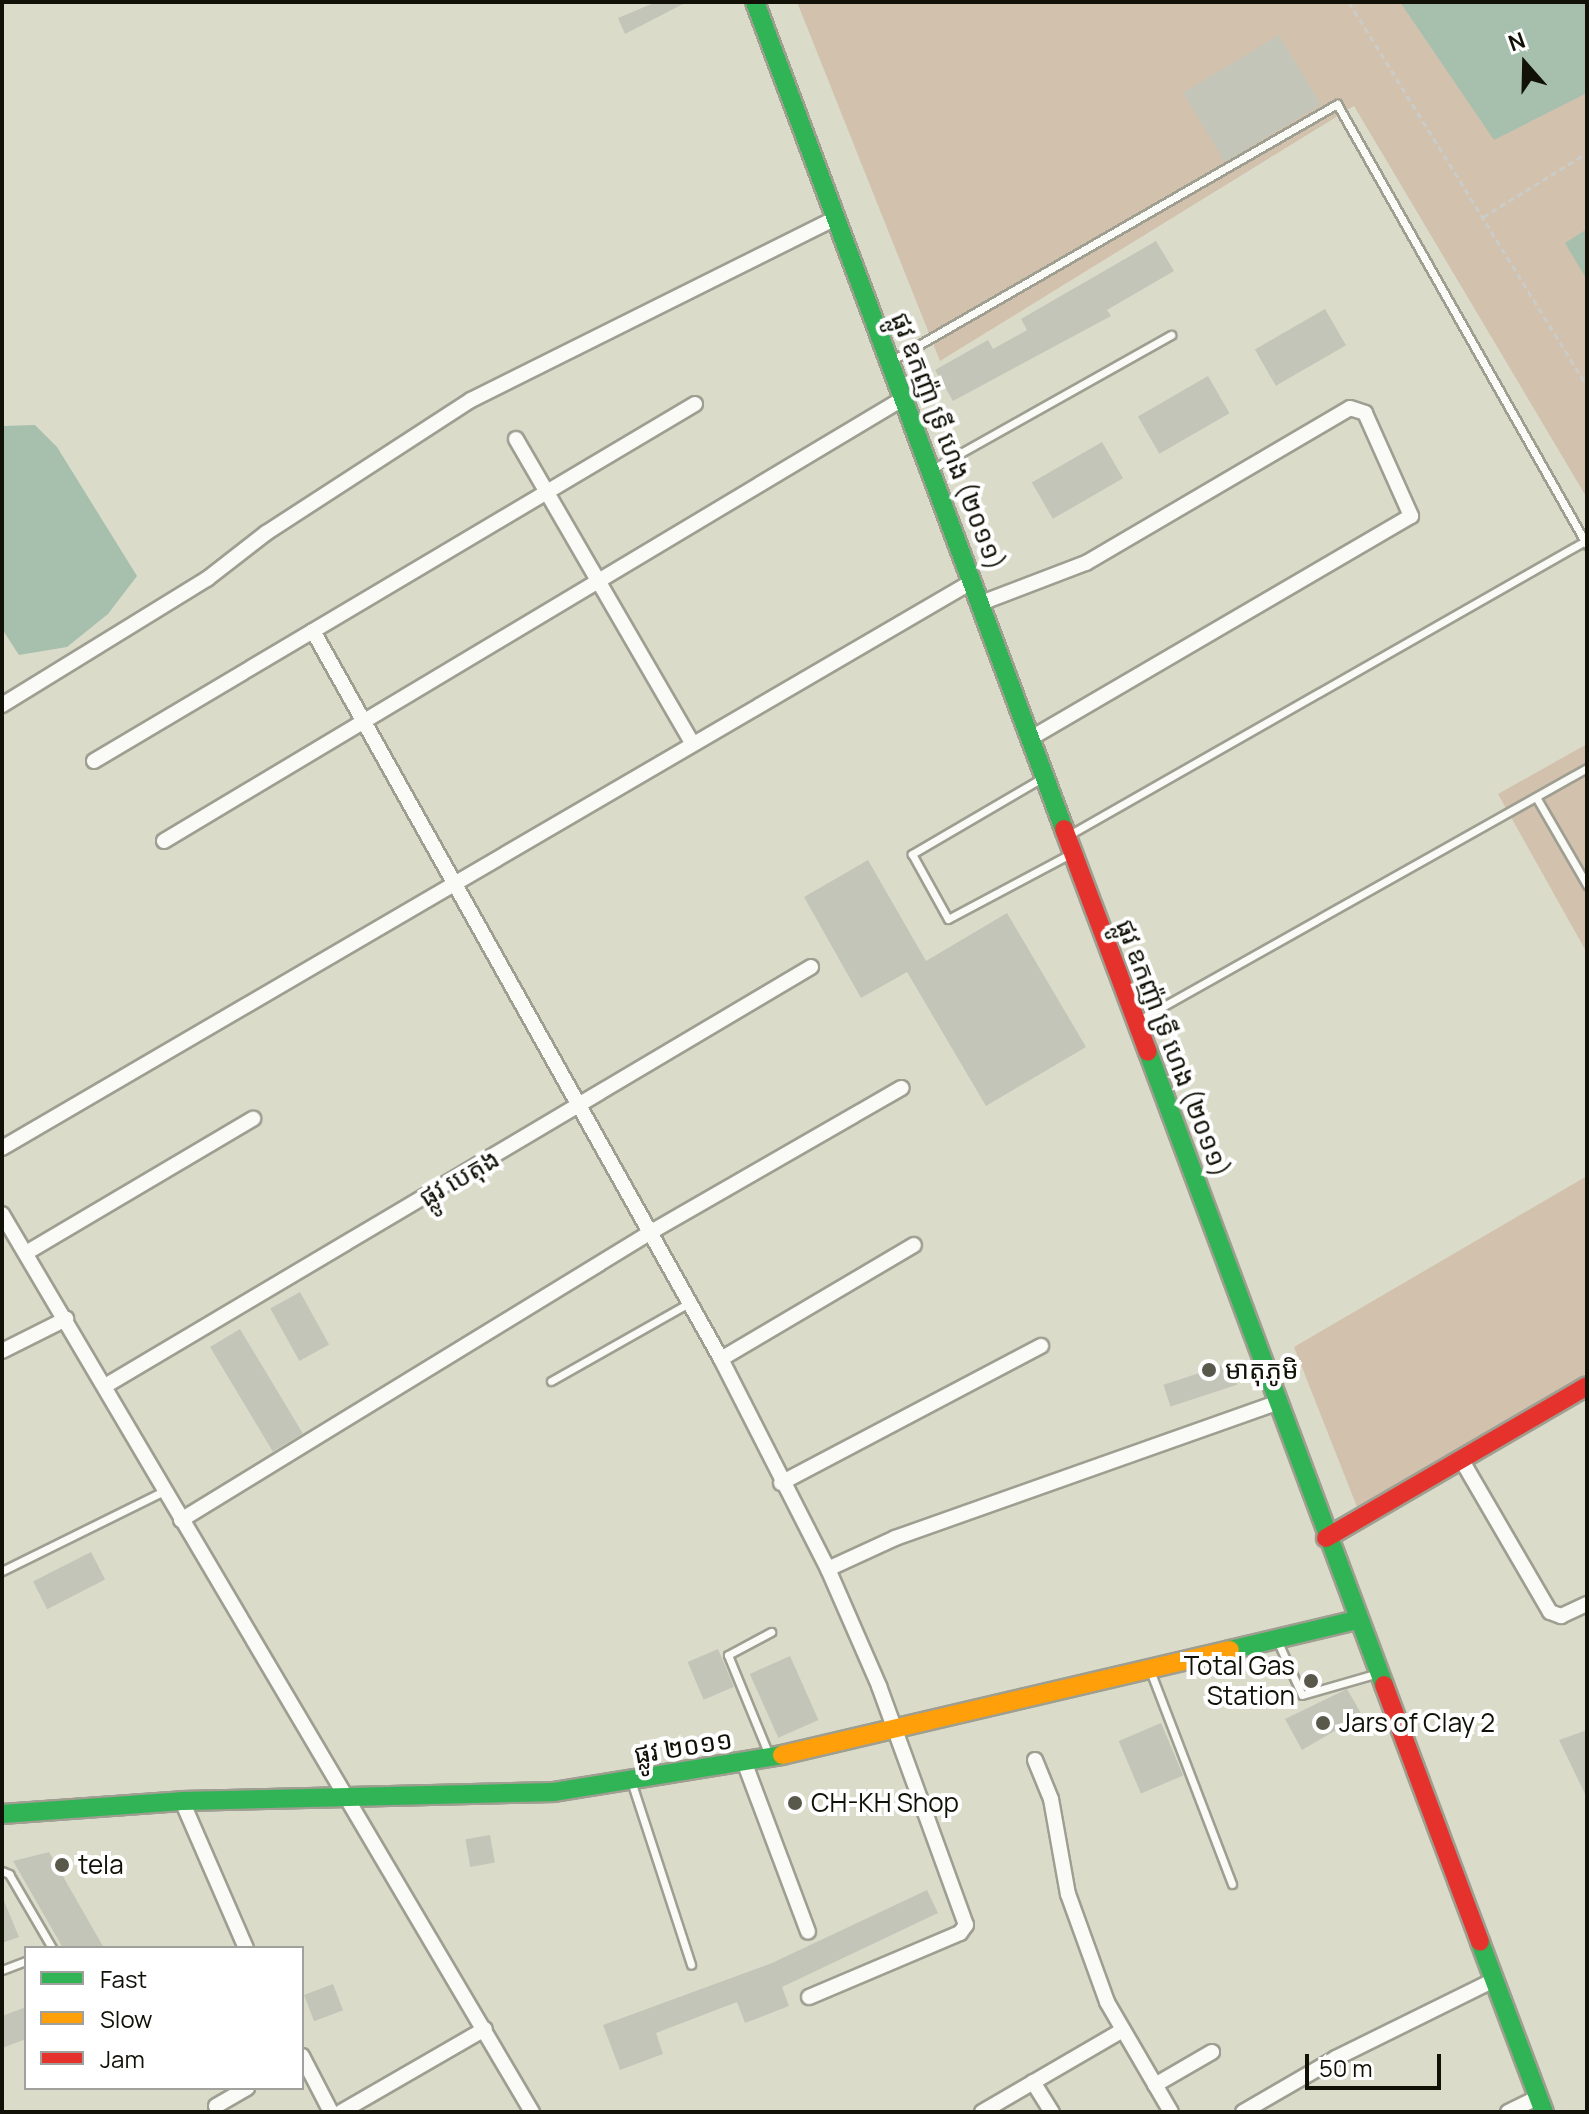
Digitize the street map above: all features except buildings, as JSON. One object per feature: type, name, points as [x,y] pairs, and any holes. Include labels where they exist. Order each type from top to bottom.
[{"type":"main road","name":"ផ្លូវ ឧកញ៉ា ទ្រី ហេង (២០១១)","points":[[755,2],[932,469],[1068,846],[1278,1402],[1326,1538],[1428,1791],[1494,1980],[1542,2104]]},
{"type":"main road","points":[[1326,1538],[1587,1386]]},
{"type":"main road","name":"ផ្លូវ ២០១១","points":[[2,1814],[182,1801],[554,1792],[631,1782],[745,1764],[892,1726],[1357,1620]]},
{"type":"street","points":[[2,705],[207,579],[266,533],[471,400],[836,218]]},
{"type":"street","points":[[164,841],[904,398]]},
{"type":"street","points":[[94,761],[544,490],[695,404]]},
{"type":"street","points":[[981,603],[1086,563],[1350,408],[1365,413],[1411,516],[1030,739]]},
{"type":"street","points":[[516,439],[692,743]]},
{"type":"street","points":[[2,1148],[453,881],[973,581]]},
{"type":"street","points":[[313,631],[721,1359],[781,1483],[828,1569],[892,1726],[966,1928],[809,1997]]},
{"type":"street","name":"ផ្លូវ បេតុង","points":[[105,1386],[811,967]]},
{"type":"street","points":[[181,1520],[651,1232],[901,1088]]},
{"type":"street","points":[[26,1253],[253,1119]]},
{"type":"street","points":[[2,1214],[342,1797],[485,2029],[532,2112]]},
{"type":"street","points":[[721,1359],[914,1245]]},
{"type":"street","points":[[2,1351],[66,1319]]},
{"type":"street","points":[[781,1483],[1041,1346]]},
{"type":"street","points":[[828,1569],[895,1538],[1278,1402]]},
{"type":"street","points":[[1461,1459],[1550,1612],[1561,1616],[1587,1604]]},
{"type":"street","points":[[1035,1760],[1051,1799],[1068,1894],[1123,2030],[1170,2112]]},
{"type":"street","points":[[745,1764],[808,1932]]},
{"type":"street","points":[[182,1801],[245,1946]]},
{"type":"street","points":[[1243,2112],[1336,2058],[1494,1980]]},
{"type":"street","points":[[341,2112],[485,2029]]},
{"type":"street","points":[[982,2112],[1123,2030]]},
{"type":"street","points":[[1155,2085],[1212,2052]]},
{"type":"street","points":[[304,2060],[331,2112]]},
{"type":"street","points":[[1033,2082],[1052,2112]]},
{"type":"street","points":[[216,2106],[244,2090]]},
{"type":"street","points":[[1508,2112],[1542,2104]]},
{"type":"lane","points":[[891,362],[1337,104],[1586,543],[1068,846],[1039,871],[948,919],[912,854],[1044,777]]},
{"type":"lane","points":[[932,469],[1171,335]]},
{"type":"lane","points":[[1135,1022],[1587,768]]},
{"type":"lane","points":[[1536,797],[1587,885]]},
{"type":"lane","points":[[551,1381],[690,1303]]},
{"type":"lane","points":[[2,1571],[164,1491]]},
{"type":"lane","points":[[770,1757],[728,1655],[771,1632]]},
{"type":"lane","points":[[1277,1638],[1302,1695],[1378,1673]]},
{"type":"lane","points":[[1148,1667],[1232,1884]]},
{"type":"lane","points":[[631,1782],[691,1965]]},
{"type":"lane","points":[[2,1871],[9,1874],[51,1946]]},
{"type":"lane","points":[[2,1970],[24,1962]]},
{"type":"path","points":[[1349,2],[1587,386]]},
{"type":"path","points":[[1483,217],[1587,153]]},
{"type":"path","points":[[1582,376],[1587,373]]},
{"type":"shaded area","points":[[797,2],[1587,2],[1587,498],[1354,106],[940,361]]},
{"type":"shaded area","points":[[1400,2],[1587,2],[1587,93],[1494,140]]},
{"type":"shaded area","points":[[1587,229],[1587,280],[1565,243]]},
{"type":"shaded area","points":[[35,425],[57,447],[137,576],[108,614],[67,647],[19,655],[2,629],[2,426]]},
{"type":"shaded area","points":[[1587,744],[1587,953],[1498,794]]},
{"type":"shaded area","points":[[1587,1176],[1587,1373],[1357,1507],[1294,1347]]},
{"type":"traffic: fast","points":[[755,2],[1064,829]]},
{"type":"traffic: fast","points":[[1148,1052],[1384,1685]]},
{"type":"traffic: fast","points":[[1230,1650],[1357,1620]]},
{"type":"traffic: fast","points":[[2,1814],[182,1801],[554,1792],[782,1755]]},
{"type":"traffic: fast","points":[[1480,1942],[1544,2112]]},
{"type":"traffic: slow","points":[[782,1755],[1230,1650]]},
{"type":"traffic: jam","points":[[1064,829],[1148,1052]]},
{"type":"traffic: jam","points":[[1326,1538],[1587,1386]]},
{"type":"traffic: jam","points":[[1384,1685],[1480,1942]]},
{"type":"place","name":"មាតុភូមិ","points":[[1209,1370]]},
{"type":"place","name":"Total Gas Station","points":[[1311,1681]]},
{"type":"place","name":"Jars of Clay 2","points":[[1323,1723]]},
{"type":"place","name":"CH-KH Shop","points":[[795,1803]]},
{"type":"place","name":"tela","points":[[62,1865]]}]
